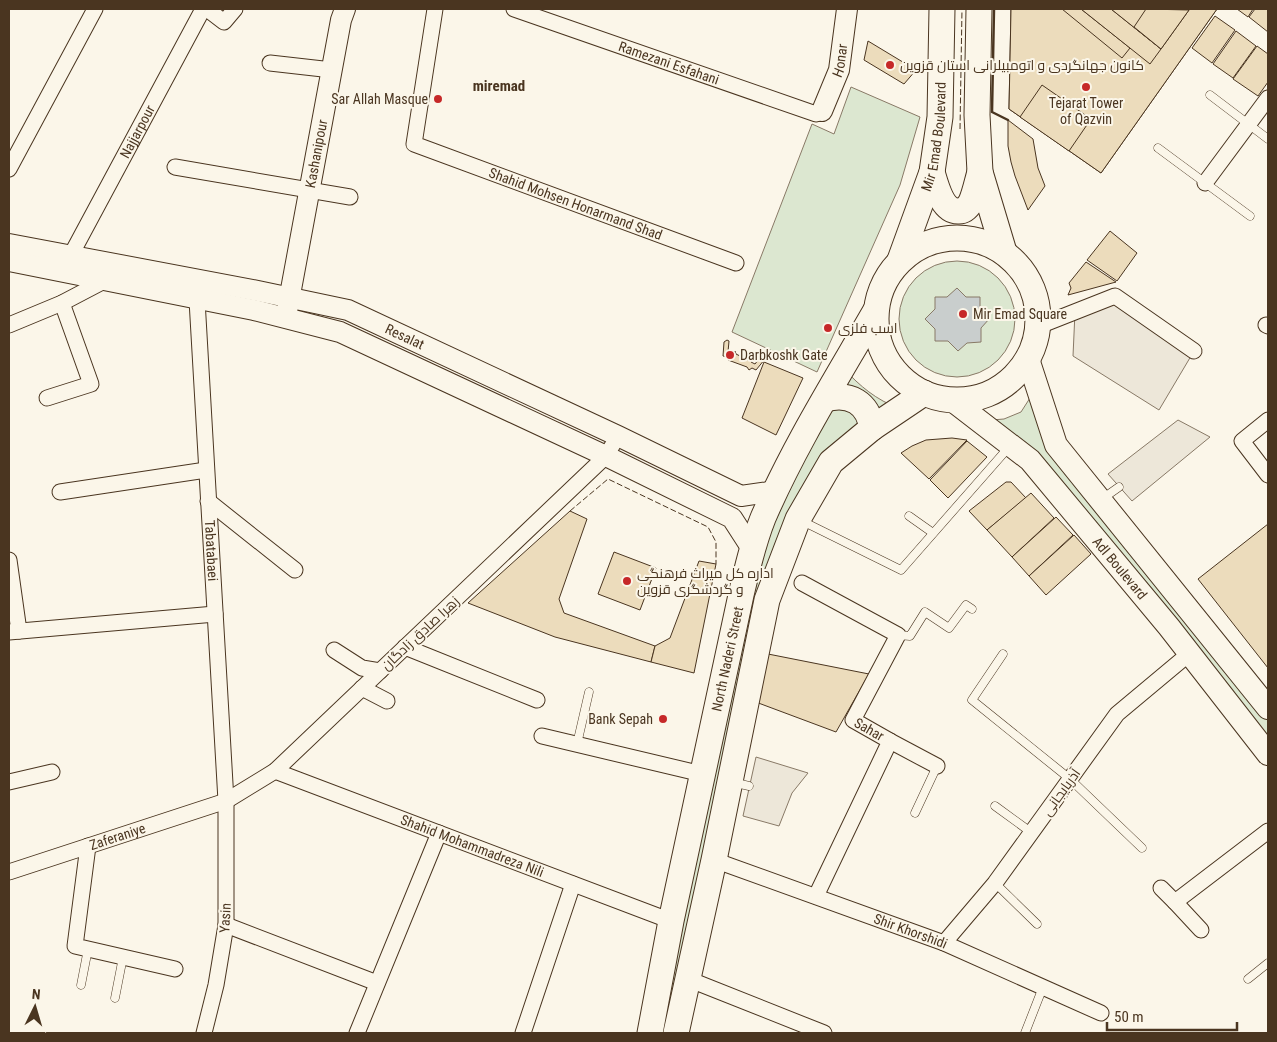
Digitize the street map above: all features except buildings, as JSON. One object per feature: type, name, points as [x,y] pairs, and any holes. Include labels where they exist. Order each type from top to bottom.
[{"type":"main road","name":"Mir Emad Boulevard","points":[[900,260],[932,172],[940,117],[942,9]]},
{"type":"main road","points":[[979,9],[977,115],[980,172],[1004,252]]},
{"type":"main road","points":[[932,172],[941,197],[948,208],[956,211],[964,210],[970,203],[980,172]]},
{"type":"main road","points":[[951,238],[978,240],[1004,252],[1015,261],[1031,284],[1039,312],[1035,343],[1028,359],[1014,377],[996,391],[974,398],[952,400],[924,394],[902,380],[886,360],[877,335],[876,310],[884,283],[900,260],[911,251],[924,245],[951,238]]},
{"type":"main road","name":"North Naderi Street","points":[[650,1033],[671,921],[752,549],[776,491],[825,399],[876,310]]},
{"type":"main road","name":"Adl Boulevard","points":[[1028,359],[1056,446],[1263,697]]},
{"type":"main road","name":"North Naderi Street","points":[[676,1033],[714,860],[740,784],[767,600],[798,519],[831,462],[872,428],[924,394]]},
{"type":"main road","points":[[825,399],[841,396],[856,401],[868,413],[872,428]]},
{"type":"main road","name":"Adl Boulevard","points":[[952,400],[1030,460],[1190,653],[1268,754]]},
{"type":"street","points":[[9,168],[95,9]]},
{"type":"street","points":[[205,9],[224,22],[235,9]]},
{"type":"street","name":"Najjarpour","points":[[70,255],[205,9]]},
{"type":"street","name":"Kashanipour","points":[[287,308],[345,9]]},
{"type":"street","name":"Shahid Mohsen Honarmand Shad","points":[[435,9],[414,144],[736,263]]},
{"type":"street","name":"Ramezani Esfahani","points":[[514,9],[816,114],[822,111]]},
{"type":"street","name":"Honar","points":[[822,111],[839,70],[847,9]]},
{"type":"street","points":[[270,63],[332,70]]},
{"type":"street","points":[[1205,183],[1268,98]]},
{"type":"street","points":[[174,167],[350,197]]},
{"type":"street","name":"Resalat","points":[[9,244],[70,255],[287,308],[606,456],[732,518],[752,549]]},
{"type":"street","name":"Resalat","points":[[9,261],[197,300],[287,308],[348,310],[618,436],[741,496],[776,491]]},
{"type":"street","points":[[9,325],[62,303],[104,281]]},
{"type":"street","points":[[1038,326],[1115,296],[1194,351]]},
{"type":"street","name":"Tabatabaei","points":[[197,300],[226,801]]},
{"type":"street","points":[[47,398],[91,384],[62,303]]},
{"type":"street","points":[[1268,420],[1242,441],[1268,475]]},
{"type":"street","name":"زهرا صادق زادگان","points":[[226,801],[275,771],[606,456],[618,436]]},
{"type":"street","points":[[60,492],[206,470]]},
{"type":"street","points":[[208,501],[295,570]]},
{"type":"street","points":[[9,560],[14,632],[215,614]]},
{"type":"street","points":[[802,584],[898,635]]},
{"type":"street","name":"Sahar","points":[[816,896],[890,741],[852,720],[898,635]]},
{"type":"street","points":[[406,647],[537,700]]},
{"type":"street","points":[[334,650],[362,668],[380,671]]},
{"type":"street","name":"آذربایجانی","points":[[944,942],[995,883],[1117,714],[1190,653]]},
{"type":"street","points":[[362,688],[387,702]]},
{"type":"street","points":[[542,736],[702,774]]},
{"type":"street","points":[[890,741],[937,766]]},
{"type":"street","name":"Shahid Mohammadreza Nili","points":[[275,771],[671,921]]},
{"type":"street","points":[[9,782],[52,772]]},
{"type":"street","name":"Zaferaniye","points":[[9,872],[226,801]]},
{"type":"street","name":"Yasin","points":[[204,1033],[216,985],[226,925],[226,801]]},
{"type":"street","points":[[1175,902],[1268,832]]},
{"type":"street","points":[[356,1033],[439,833]]},
{"type":"street","points":[[88,846],[75,946],[175,969]]},
{"type":"street","name":"Shir Khorshidi","points":[[714,860],[944,942],[1100,1013]]},
{"type":"street","points":[[523,1033],[573,884]]},
{"type":"street","points":[[1161,888],[1201,930]]},
{"type":"street","points":[[226,925],[377,983]]},
{"type":"street","points":[[688,978],[824,1033]]},
{"type":"lane","points":[[1210,95],[1268,139]]},
{"type":"lane","points":[[1158,148],[1250,216]]},
{"type":"lane","points":[[798,519],[902,570],[1010,445]]},
{"type":"lane","points":[[1100,500],[1119,486]]},
{"type":"lane","points":[[910,516],[933,534]]},
{"type":"lane","points":[[898,635],[910,636],[925,612],[949,628],[966,604],[972,609]]},
{"type":"lane","points":[[1003,654],[972,700],[1070,779],[1142,848]]},
{"type":"lane","points":[[577,744],[589,692]]},
{"type":"lane","points":[[915,813],[937,766]]},
{"type":"lane","points":[[995,806],[1032,833]]},
{"type":"lane","points":[[995,883],[1037,924]]},
{"type":"lane","points":[[81,985],[88,949]]},
{"type":"lane","points":[[115,998],[123,957]]},
{"type":"lane","points":[[1248,979],[1268,963]]},
{"type":"lane","points":[[1025,1033],[1043,987]]},
{"type":"green space","points":[[851,87],[920,117],[900,185],[817,372],[732,332],[812,124],[834,134]]},
{"type":"green space","points":[[957,261],[979,265],[989,270],[998,278],[1006,287],[1011,297],[1015,319],[1011,341],[1006,351],[998,360],[989,368],[979,373],[957,377],[935,373],[925,368],[916,360],[908,351],[903,341],[899,319],[903,297],[908,287],[916,278],[925,270],[935,265]]},
{"type":"green space","points":[[843,368],[869,392],[900,409],[872,428],[798,519],[676,1033],[650,1033],[741,595]]},
{"type":"green space","points":[[1037,387],[1056,445],[1268,708],[1268,754],[1169,627],[979,421],[1004,419],[1021,412]]},
{"type":"shaded area","points":[[957,288],[966,297],[980,297],[980,309],[990,318],[981,328],[981,342],[967,343],[958,351],[948,341],[935,341],[935,329],[925,319],[935,309],[935,297],[947,297]]},
{"type":"shaded area","points":[[1115,296],[1194,351],[1159,410],[1073,356],[1075,312]]},
{"type":"shaded area","points":[[1178,420],[1210,437],[1132,501],[1108,474]]},
{"type":"shaded area","points":[[756,757],[808,773],[792,793],[779,826],[743,816]]},
{"type":"fence","points":[[960,129],[962,9]]},
{"type":"fence","points":[[570,511],[608,479],[708,527],[716,542],[716,564]]},
{"type":"wall","points":[[994,9],[992,112],[1008,120]]},
{"type":"place","name":"کانون جهانگردی و اتومبیلرانی استان قزوین","points":[[890,65]]},
{"type":"place","name":"Tejarat Tower of Qazvin","points":[[1086,87]]},
{"type":"place","name":"Sar Allah Masque","points":[[438,99]]},
{"type":"place","name":"Mir Emad Square","points":[[963,314]]},
{"type":"place","name":"اسب فلزی","points":[[828,328]]},
{"type":"place","name":"Darbkoshk Gate","points":[[730,355]]},
{"type":"place","name":"اداره کل میراث فرهنگی و گردشگری قزوین","points":[[627,581]]},
{"type":"place","name":"Bank Sepah","points":[[663,719]]},
{"type":"district","name":"miremad","points":[[499,86]]}]
